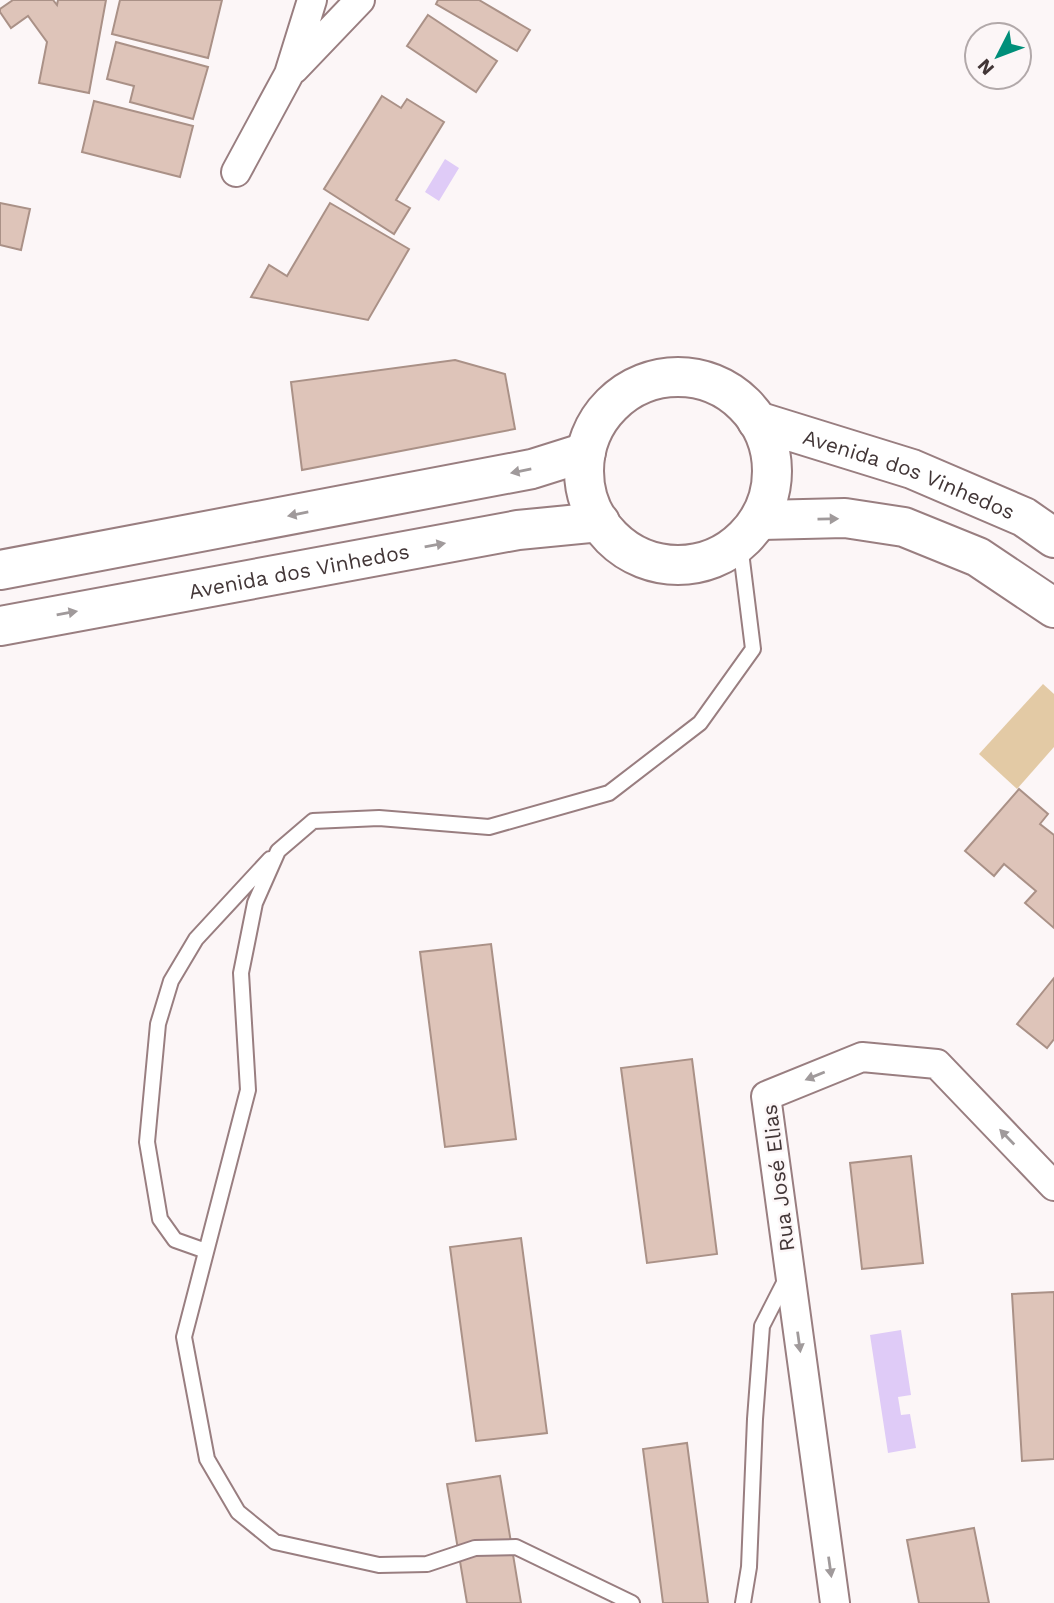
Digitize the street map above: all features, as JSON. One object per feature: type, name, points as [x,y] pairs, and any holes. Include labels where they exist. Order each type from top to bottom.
[{"type":"main road","points":[[692,377],[723,388],[749,408],[757,421],[765,433],[773,463],[771,492],[750,532],[715,559],[685,566],[655,563],[627,551],[605,531],[589,502],[583,470],[586,452],[589,439],[605,410],[629,389],[660,378],[692,377]]},
{"type":"main road","name":"Avenida dos Vinhedos","points":[[757,421],[912,469],[1024,517],[1054,538]]},
{"type":"main road","points":[[0,569],[532,469],[586,452]]},
{"type":"main road","points":[[750,532],[845,518],[904,527],[978,557],[1054,608]]},
{"type":"main road","name":"Avenida dos Vinhedos","points":[[0,626],[518,530],[600,522]]},
{"type":"street","points":[[236,172],[289,74],[312,0]]},
{"type":"street","points":[[289,74],[360,0]]},
{"type":"street","name":"Rua José Elias","points":[[835,1603],[765,1096],[862,1057],[937,1064],[1054,1186]]},
{"type":"lane","points":[[206,1251],[175,1240],[160,1219],[147,1142],[158,1024],[171,981],[196,939],[278,850],[313,821],[379,818],[489,827],[609,793],[700,723],[753,649],[750,532]]},
{"type":"lane","points":[[278,850],[255,903],[242,973],[248,1090],[184,1337],[207,1460],[238,1512],[275,1542],[379,1565],[427,1564],[475,1548],[516,1547],[632,1603]]},
{"type":"lane","points":[[743,1603],[750,1567],[755,1419],[762,1326],[790,1273]]},
{"type":"shaded area","points":[[445,159],[459,168],[439,201],[425,192]]},
{"type":"shaded area","points":[[1043,684],[1054,694],[1054,747],[1017,789],[979,754]]},
{"type":"shaded area","points":[[901,1330],[911,1395],[898,1397],[901,1415],[910,1414],[916,1448],[888,1453],[870,1335]]},
{"type":"building","points":[[13,0],[53,0],[57,5],[58,0],[106,0],[89,93],[39,83],[47,42],[28,16],[11,28],[0,9]]},
{"type":"building","points":[[120,0],[222,0],[208,58],[112,34]]},
{"type":"building","points":[[438,0],[479,0],[530,30],[517,51],[436,4]]},
{"type":"building","points":[[428,15],[497,61],[476,92],[407,46]]},
{"type":"building","points":[[116,42],[208,67],[193,119],[130,102],[134,86],[107,79]]},
{"type":"building","points":[[382,96],[401,108],[407,99],[444,122],[396,200],[410,208],[394,234],[324,189]]},
{"type":"building","points":[[94,101],[193,126],[180,177],[82,152]]},
{"type":"building","points":[[0,203],[30,209],[21,250],[0,245]]},
{"type":"building","points":[[330,203],[409,249],[368,320],[251,297],[269,265],[287,276]]},
{"type":"building","points":[[455,360],[505,374],[515,429],[302,470],[291,382]]},
{"type":"building","points":[[1019,789],[1048,814],[1040,824],[1054,835],[1054,928],[1025,903],[1036,891],[1004,864],[994,876],[965,851]]},
{"type":"building","points":[[491,944],[516,1139],[445,1147],[420,952]]},
{"type":"building","points":[[1054,978],[1054,1039],[1047,1048],[1017,1024]]},
{"type":"building","points":[[692,1059],[717,1254],[647,1263],[621,1068]]},
{"type":"building","points":[[911,1156],[923,1263],[862,1269],[850,1163]]},
{"type":"building","points":[[521,1238],[547,1433],[476,1441],[450,1247]]},
{"type":"building","points":[[1054,1292],[1054,1459],[1022,1461],[1012,1294]]},
{"type":"building","points":[[687,1443],[708,1603],[663,1603],[643,1449]]},
{"type":"building","points":[[500,1476],[521,1603],[467,1603],[447,1484]]},
{"type":"building","points":[[974,1528],[989,1603],[919,1603],[907,1540]]}]
